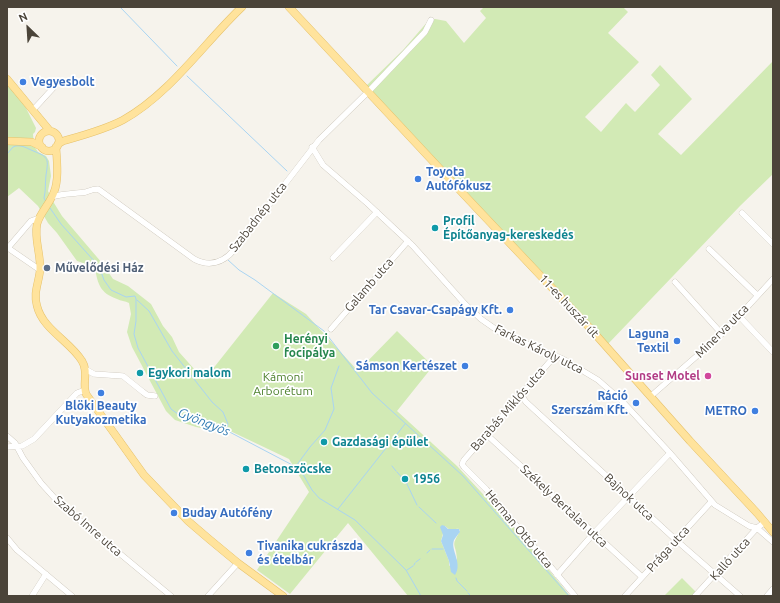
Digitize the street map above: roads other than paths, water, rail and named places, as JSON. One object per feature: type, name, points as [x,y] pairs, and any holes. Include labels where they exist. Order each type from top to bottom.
[{"type":"main road","points":[[7,141],[32,142],[45,149],[52,150],[64,141],[107,128],[123,120],[151,100],[172,81],[242,7]]},
{"type":"main road","name":"11-es huszár út","points":[[290,7],[588,326],[773,531]]},
{"type":"main road","points":[[7,79],[50,131],[58,136],[82,136]]},
{"type":"main road","points":[[33,110],[41,136],[40,143],[53,160],[56,169]]},
{"type":"main road","points":[[22,141],[41,136],[50,131]]},
{"type":"main road","points":[[58,136],[56,186],[49,202],[39,218],[36,230],[40,270],[35,294],[37,307],[40,314],[47,325],[82,361],[85,369],[85,390],[88,398],[109,424],[144,475],[195,528],[238,563],[283,596]]},
{"type":"street","name":"Szabadnép utca","points":[[49,202],[59,195],[94,189],[102,191],[194,259],[202,263],[212,264],[223,260],[231,253],[312,147],[368,92],[425,32],[431,20]]},
{"type":"street","points":[[33,110],[55,86]]},
{"type":"street","name":"Farkas Károly utca","points":[[312,147],[323,165],[408,241],[465,304],[488,324],[501,332],[584,370],[606,386],[670,453],[712,502],[720,509],[749,526],[757,528],[773,542]]},
{"type":"street","points":[[56,186],[58,190],[65,195]]},
{"type":"street","points":[[333,258],[377,212]]},
{"type":"street","points":[[742,213],[773,244]]},
{"type":"street","points":[[39,218],[31,221],[8,248],[40,270]]},
{"type":"street","points":[[27,226],[32,224],[36,230]]},
{"type":"street","name":"Galamb utca","points":[[331,329],[408,241]]},
{"type":"street","points":[[709,249],[757,295]]},
{"type":"street","name":"Minerva utca","points":[[651,396],[722,334],[773,279]]},
{"type":"street","points":[[675,282],[722,334]]},
{"type":"street","points":[[739,316],[773,352]]},
{"type":"street","name":"Barabás Miklós utca","points":[[462,464],[554,355]]},
{"type":"street","points":[[85,369],[94,374],[123,376],[147,395],[155,396]]},
{"type":"street","points":[[85,378],[94,374]]},
{"type":"street","points":[[7,447],[22,446],[34,439],[77,393],[85,390]]},
{"type":"street","name":"Bajnok utca","points":[[521,395],[526,402],[676,540],[740,596]]},
{"type":"street","name":"Székely Bertalan utca","points":[[486,434],[642,578]]},
{"type":"street","name":"Szabó Imre utca","points":[[7,436],[17,446],[26,463],[53,497],[171,596]]},
{"type":"street","points":[[557,575],[594,533],[670,453]]},
{"type":"street","name":"Herman Ottó utca","points":[[462,464],[486,489],[574,596]]},
{"type":"street","name":"Prága utca","points":[[625,596],[712,502]]},
{"type":"street","name":"Kalló utca","points":[[695,596],[757,528],[765,523]]},
{"type":"street","points":[[7,538],[17,550],[72,596]]},
{"type":"street","points":[[208,596],[238,563]]},
{"type":"street","points":[[32,596],[46,574]]},
{"type":"street","points":[[767,596],[773,589]]},
{"type":"water","points":[[442,525],[448,529],[459,529],[460,532],[453,544],[458,566],[455,575],[451,572],[449,561],[441,541],[443,535],[440,527]]},
{"type":"waterway","points":[[120,7],[177,66]]},
{"type":"waterway","points":[[187,76],[287,171]]},
{"type":"waterway","name":"Gyöngyös","points":[[7,154],[13,147],[20,146],[41,154],[46,158],[47,164],[44,198],[46,202]]},
{"type":"waterway","name":"Gyöngyös","points":[[50,208],[61,224],[95,262],[111,290],[126,297],[135,296],[136,321],[134,334],[138,348],[171,409],[182,417],[220,427],[300,469],[312,490],[319,498],[355,520],[406,570],[421,596]]},
{"type":"waterway","points":[[228,260],[239,270],[255,280],[324,331],[372,393],[463,476],[569,596]]},
{"type":"waterway","points":[[137,300],[149,311],[172,351],[212,402],[223,412],[228,424],[226,429]]},
{"type":"waterway","points":[[296,466],[325,430],[334,409],[331,388],[339,366]]},
{"type":"waterway","points":[[338,509],[405,424]]},
{"type":"waterway","points":[[392,466],[396,471]]},
{"type":"waterway","points":[[397,472],[405,481]]},
{"type":"waterway","points":[[406,482],[417,505]]},
{"type":"waterway","points":[[419,507],[436,523]]},
{"type":"waterway","points":[[432,549],[443,549]]},
{"type":"waterway","points":[[427,553],[430,550]]},
{"type":"waterway","points":[[416,562],[420,559]]},
{"type":"waterway","points":[[407,570],[413,566]]},
{"type":"waterway","points":[[456,578],[467,591]]},
{"type":"waterway","points":[[468,593],[471,596]]},
{"type":"place","name":"Vegyesbolt","points":[[23,82]]},
{"type":"place","name":"Toyota Autófókusz","points":[[418,179]]},
{"type":"place","name":"Profil Építőanyag-kereskedés","points":[[435,228]]},
{"type":"place","name":"Művelődési Ház","points":[[47,268]]},
{"type":"place","name":"Tar Csavar-Csapágy Kft.","points":[[510,310]]},
{"type":"place","name":"Laguna Textil","points":[[677,341]]},
{"type":"place","name":"Herényi focipálya","points":[[276,346]]},
{"type":"place","name":"Sámson Kertészet","points":[[465,366]]},
{"type":"place","name":"Egykori malom","points":[[140,373]]},
{"type":"place","name":"Sunset Motel","points":[[708,376]]},
{"type":"place","name":"Blöki Beauty Kutyakozmetika","points":[[101,393]]},
{"type":"place","name":"Ráció Szerszám Kft.","points":[[636,403]]},
{"type":"place","name":"METRO","points":[[755,411]]},
{"type":"place","name":"Gazdasági épület","points":[[324,442]]},
{"type":"place","name":"Betonszöcske","points":[[246,469]]},
{"type":"place","name":"1956","points":[[405,479]]},
{"type":"place","name":"Buday Autófény","points":[[174,513]]},
{"type":"place","name":"Tivanika cukrászda és ételbár","points":[[249,553]]},
{"type":"park label","name":"Kámoni Arborétum","points":[[283,384]]}]
